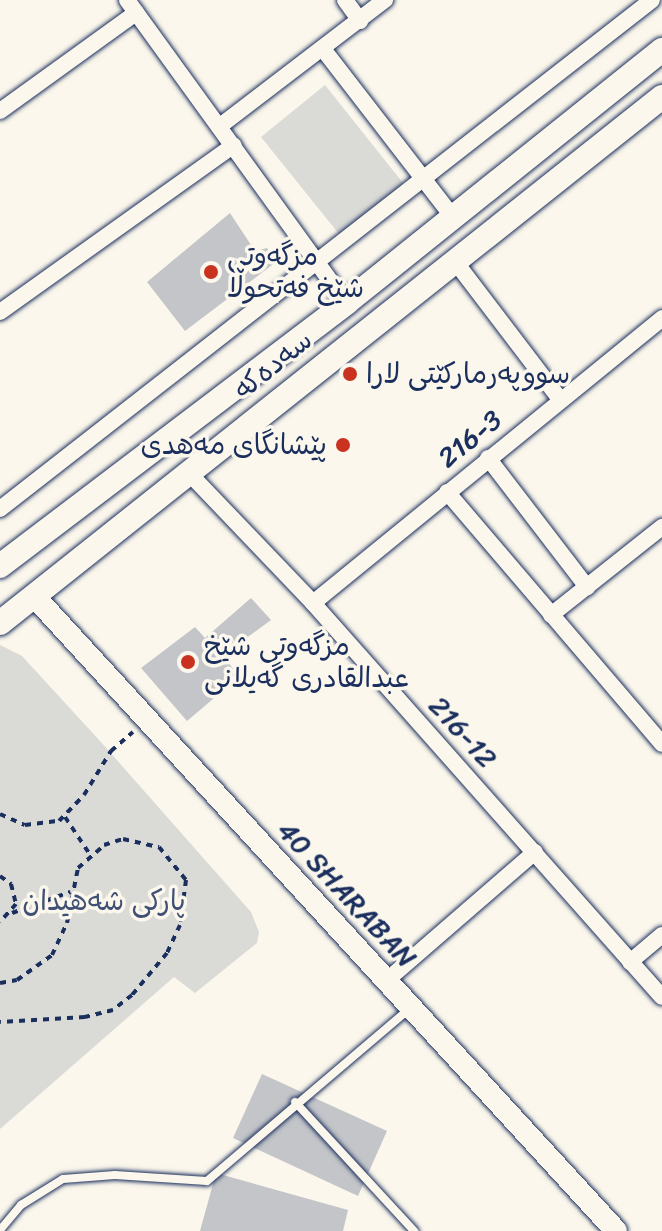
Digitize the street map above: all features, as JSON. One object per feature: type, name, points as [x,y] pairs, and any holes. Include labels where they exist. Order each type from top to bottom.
[{"type":"main road","name":"سەدەکە","points":[[0,566],[346,303],[662,50]]},
{"type":"main road","points":[[615,87],[623,104],[638,115]]},
{"type":"main road","name":"سەدەکە","points":[[0,623],[662,97]]},
{"type":"main road","points":[[569,124],[595,150]]},
{"type":"street","points":[[345,0],[360,21]]},
{"type":"street","points":[[220,126],[385,0]]},
{"type":"street","points":[[0,509],[652,0]]},
{"type":"street","points":[[0,111],[132,7],[346,303]]},
{"type":"street","points":[[323,49],[453,217]]},
{"type":"street","points":[[0,312],[234,145]]},
{"type":"street","points":[[454,260],[560,399]]},
{"type":"street","name":"216-3","points":[[313,603],[662,318]]},
{"type":"street","points":[[488,458],[587,587]]},
{"type":"street","name":"216-12","points":[[188,472],[313,603],[662,997]]},
{"type":"street","points":[[447,492],[551,615],[659,735]]},
{"type":"street","points":[[551,615],[662,527]]},
{"type":"street","name":"40 SHARABAN","points":[[34,596],[616,1231]]},
{"type":"street","points":[[386,981],[535,852]]},
{"type":"street","points":[[630,962],[662,935]]},
{"type":"lane","points":[[0,1230],[21,1205],[63,1179],[115,1175],[207,1181],[295,1102],[411,1008]]},
{"type":"lane","points":[[295,1102],[414,1231]]},
{"type":"path","points":[[0,814],[25,825],[65,817],[111,751],[147,720]]},
{"type":"path","points":[[65,817],[89,853]]},
{"type":"path","points":[[0,983],[17,980],[52,955],[67,923],[70,892],[89,853],[123,839],[141,840],[174,861],[186,880],[186,902],[167,953],[113,1010],[85,1017],[0,1022]]},
{"type":"path","points":[[0,876],[15,892],[12,913]]},
{"type":"path","points":[[0,922],[12,913],[70,892]]},
{"type":"green space","points":[[325,85],[407,188],[343,239],[261,137]]},
{"type":"green space","name":"پارکی شەهیدان","points":[[0,645],[22,656],[100,741],[251,912],[259,932],[257,943],[195,993],[174,977],[0,1129]]},
{"type":"building","name":"مزگەوتی شێخ فەتحوڵا","points":[[230,213],[255,251],[267,248],[276,262],[185,331],[147,282]]},
{"type":"building","name":"مزگەوتی شێخ عبدالقادری گەیلانی","points":[[251,598],[271,620],[223,655],[239,677],[187,721],[141,668],[195,627],[205,638]]},
{"type":"building","points":[[262,1074],[387,1131],[358,1196],[233,1138]]},
{"type":"building","points":[[216,1173],[348,1210],[343,1231],[200,1231]]},
{"type":"place","name":"مزگەوتی شێخ فەتحوڵا","points":[[211,272]]},
{"type":"place","name":"سووپەرمارکێتی لارا","points":[[350,374]]},
{"type":"place","name":"پێشانگای مەهدی","points":[[343,445]]},
{"type":"place","name":"مزگەوتی شێخ عبدالقادری گەیلانی","points":[[188,662]]}]
